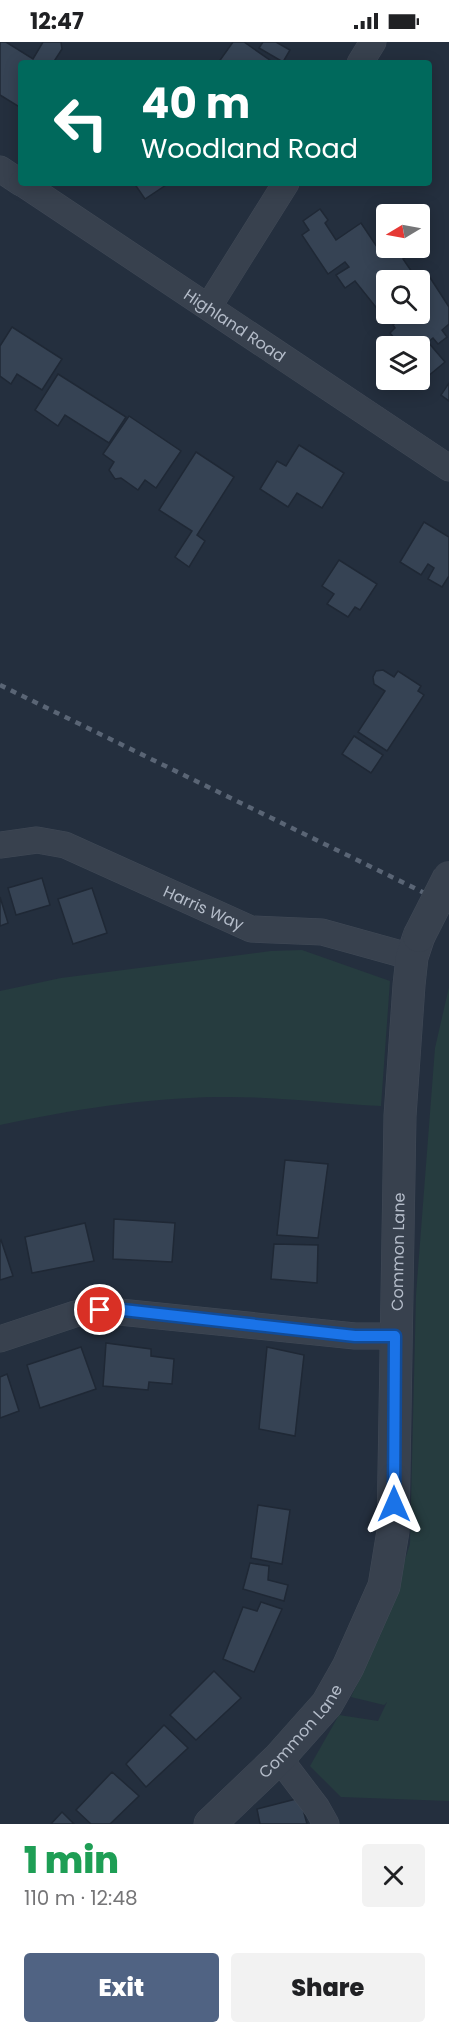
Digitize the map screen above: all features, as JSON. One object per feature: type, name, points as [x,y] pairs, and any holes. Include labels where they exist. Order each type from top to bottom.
[{"type":"street","points":[[362,60],[373,42]]},
{"type":"street","name":"Highland Road","points":[[0,169],[18,181]]},
{"type":"street","name":"Highland Road","points":[[26,186],[449,468]]},
{"type":"street","points":[[209,306],[283,186]]},
{"type":"street","name":"Harris Way","points":[[0,845],[37,840],[65,845],[251,928],[322,932],[413,959]]},
{"type":"street","name":"Common Lane","points":[[210,1824],[279,1758],[327,1704],[352,1658],[384,1586],[393,1531],[395,1336],[402,1086],[413,959],[449,877]]},
{"type":"street","points":[[0,1339],[75,1314],[100,1310],[123,1310],[355,1336],[395,1336]]},
{"type":"street","points":[[279,1758],[317,1808],[326,1824]]},
{"type":"green space","points":[[302,950],[390,981],[381,1106],[258,1098],[190,1098],[108,1106],[0,1125],[0,991],[61,978],[271,951]]},
{"type":"green space","points":[[449,987],[449,1801],[341,1797],[310,1766],[339,1715],[378,1721],[387,1702],[384,1705],[351,1697],[381,1633],[410,1544],[416,1295],[435,1048]]},
{"type":"building","points":[[0,42],[6,42],[33,59],[43,42],[61,42],[62,49],[55,60],[18,60],[18,106],[0,95]]},
{"type":"building","points":[[233,42],[244,42],[270,60],[220,60]]},
{"type":"building","points":[[263,42],[276,42],[290,50],[284,60],[280,60],[259,48]]},
{"type":"building","points":[[136,186],[164,186],[145,199]]},
{"type":"building","points":[[320,209],[328,220],[325,223],[336,240],[361,223],[376,246],[376,258],[404,258],[411,270],[376,270],[376,307],[355,281],[345,288],[336,275],[349,267],[345,262],[328,274],[302,235],[309,230],[303,221]]},
{"type":"building","points":[[430,278],[449,307],[449,324],[442,330],[447,337],[438,344],[433,338],[430,340],[430,336],[393,336],[390,333],[395,328],[393,325],[430,324]]},
{"type":"building","points":[[12,327],[62,359],[42,390],[17,374],[11,384],[0,376],[0,346]]},
{"type":"building","points":[[430,344],[445,362],[430,374]]},
{"type":"building","points":[[58,374],[126,417],[109,443],[65,415],[58,426],[35,410]]},
{"type":"building","points":[[449,383],[449,401],[441,395]]},
{"type":"building","points":[[129,416],[181,451],[156,488],[145,480],[138,490],[121,478],[115,479],[109,470],[114,462],[103,454]]},
{"type":"building","points":[[299,445],[344,473],[322,508],[297,493],[288,507],[260,489],[277,461],[286,466]]},
{"type":"building","points":[[196,452],[234,477],[197,535],[205,541],[189,567],[175,557],[192,531],[159,510]]},
{"type":"building","points":[[424,522],[449,537],[449,576],[442,587],[428,579],[434,568],[428,564],[421,575],[400,562]]},
{"type":"building","points":[[339,560],[377,584],[360,610],[355,607],[348,617],[327,604],[334,594],[322,586]]},
{"type":"building","points":[[383,670],[394,677],[398,671],[421,686],[418,691],[424,695],[387,751],[358,732],[385,691],[374,684],[373,677],[376,671]]},
{"type":"building","points":[[354,736],[383,755],[371,773],[342,754]]},
{"type":"building","points":[[42,878],[50,905],[16,915],[8,888]]},
{"type":"building","points":[[92,888],[107,933],[73,944],[58,899]]},
{"type":"building","points":[[0,897],[8,923],[0,926]]},
{"type":"building","points":[[285,1160],[328,1164],[318,1238],[277,1235]]},
{"type":"building","points":[[114,1219],[175,1223],[172,1262],[113,1259]]},
{"type":"building","points":[[85,1223],[94,1261],[32,1273],[25,1237]]},
{"type":"building","points":[[0,1241],[13,1276],[0,1280]]},
{"type":"building","points":[[274,1244],[318,1245],[317,1283],[271,1279]]},
{"type":"building","points":[[106,1343],[151,1349],[151,1356],[174,1359],[172,1384],[149,1382],[148,1390],[103,1386]]},
{"type":"building","points":[[81,1347],[96,1389],[40,1408],[27,1365]]},
{"type":"building","points":[[267,1347],[304,1355],[295,1436],[259,1429]]},
{"type":"building","points":[[7,1374],[19,1411],[0,1418],[0,1377]]},
{"type":"building","points":[[258,1505],[290,1510],[282,1564],[251,1558]]},
{"type":"building","points":[[250,1563],[269,1566],[268,1580],[288,1585],[284,1601],[243,1589]]},
{"type":"building","points":[[261,1602],[282,1609],[254,1672],[223,1659],[243,1607],[257,1611]]},
{"type":"building","points":[[214,1671],[241,1698],[196,1740],[170,1715]]},
{"type":"building","points":[[164,1725],[188,1748],[146,1787],[126,1764]]},
{"type":"building","points":[[112,1772],[139,1796],[110,1824],[91,1824],[76,1810]]},
{"type":"building","points":[[300,1798],[307,1824],[260,1824],[257,1809]]},
{"type":"building","points":[[62,1812],[74,1824],[51,1824]]},
{"type":"railway","points":[[0,685],[449,905]]},
{"type":"route","points":[[100,1310],[123,1310],[355,1336],[395,1336],[394,1504]]}]
